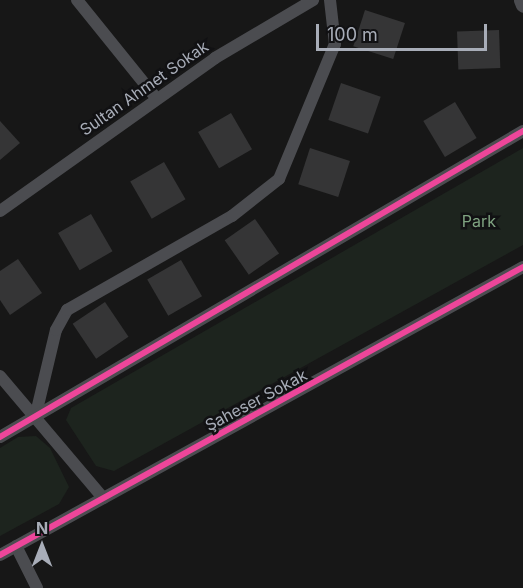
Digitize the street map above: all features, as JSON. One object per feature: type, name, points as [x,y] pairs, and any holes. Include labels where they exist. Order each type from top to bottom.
[{"type":"street","points":[[76,0],[157,99]]},
{"type":"street","name":"Sultan Ahmet Sokak","points":[[0,211],[157,99],[313,0]]},
{"type":"street","points":[[35,418],[56,330],[67,310],[232,216],[279,180],[334,44],[330,0]]},
{"type":"street","points":[[521,0],[523,5]]},
{"type":"street","points":[[0,437],[523,131]]},
{"type":"street","points":[[510,274],[523,260]]},
{"type":"street","points":[[510,274],[523,269]]},
{"type":"street","name":"Şaheser Sokak","points":[[0,555],[510,274]]},
{"type":"street","points":[[0,376],[103,498]]},
{"type":"street","points":[[16,546],[37,588]]},
{"type":"green space","name":"Park","points":[[523,148],[523,245],[114,471],[96,466],[66,420],[71,408]]},
{"type":"green space","points":[[36,436],[50,448],[69,487],[59,504],[0,536],[0,448],[18,437]]},
{"type":"building","points":[[365,10],[405,23],[393,59],[353,46]]},
{"type":"building","points":[[499,30],[500,68],[458,69],[457,31]]},
{"type":"building","points":[[341,83],[381,97],[368,134],[328,120]]},
{"type":"building","points":[[455,102],[477,138],[445,157],[423,121]]},
{"type":"building","points":[[231,113],[252,149],[219,168],[198,132]]},
{"type":"building","points":[[0,121],[20,143],[0,160]]},
{"type":"building","points":[[310,148],[350,161],[338,197],[298,184]]},
{"type":"building","points":[[164,162],[186,199],[152,219],[130,182]]},
{"type":"building","points":[[91,214],[113,251],[80,270],[58,233]]},
{"type":"building","points":[[255,219],[279,253],[249,275],[225,240]]},
{"type":"building","points":[[18,259],[42,293],[10,315],[0,300],[0,271]]},
{"type":"building","points":[[181,260],[202,296],[168,316],[147,280]]},
{"type":"building","points":[[105,302],[128,337],[96,359],[73,324]]},
{"type":"cycle path","points":[[0,437],[523,131]]},
{"type":"cycle path","points":[[0,555],[523,267]]}]
